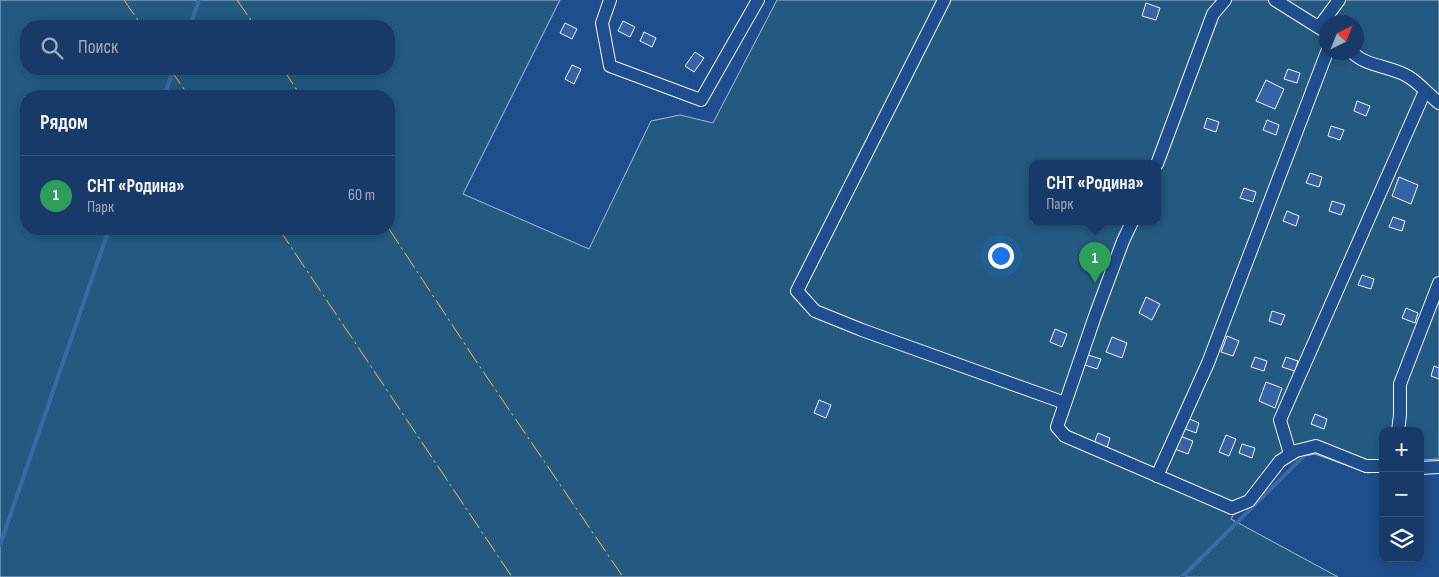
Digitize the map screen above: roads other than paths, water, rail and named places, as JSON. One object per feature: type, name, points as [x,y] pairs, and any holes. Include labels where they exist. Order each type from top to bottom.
[{"type":"street","points":[[610,0],[602,23],[610,66],[700,100],[758,0]]},
{"type":"street","points":[[944,0],[796,290],[815,311],[1065,404]]},
{"type":"street","points":[[1158,160],[1213,14],[1224,0]]},
{"type":"street","points":[[1275,0],[1319,27]]},
{"type":"street","points":[[1331,15],[1339,0]]},
{"type":"street","points":[[1157,476],[1208,363],[1324,60]]},
{"type":"street","points":[[1363,60],[1409,77],[1439,103]]},
{"type":"street","points":[[1290,454],[1280,420],[1425,91]]},
{"type":"street","points":[[1131,225],[1112,269],[1057,428],[1065,436],[1232,508],[1249,501],[1280,461],[1296,451],[1316,446],[1366,466],[1379,466]]},
{"type":"street","points":[[1398,427],[1400,384],[1439,283]]},
{"type":"street","points":[[1424,469],[1439,467]]},
{"type":"waterway","points":[[192,20],[199,0]]},
{"type":"waterway","points":[[166,90],[172,75]]},
{"type":"waterway","points":[[0,545],[107,235]]},
{"type":"waterway","points":[[1182,577],[1307,453]]},
{"type":"place","name":"СНТ «Родина»","points":[[1095,283]]}]
